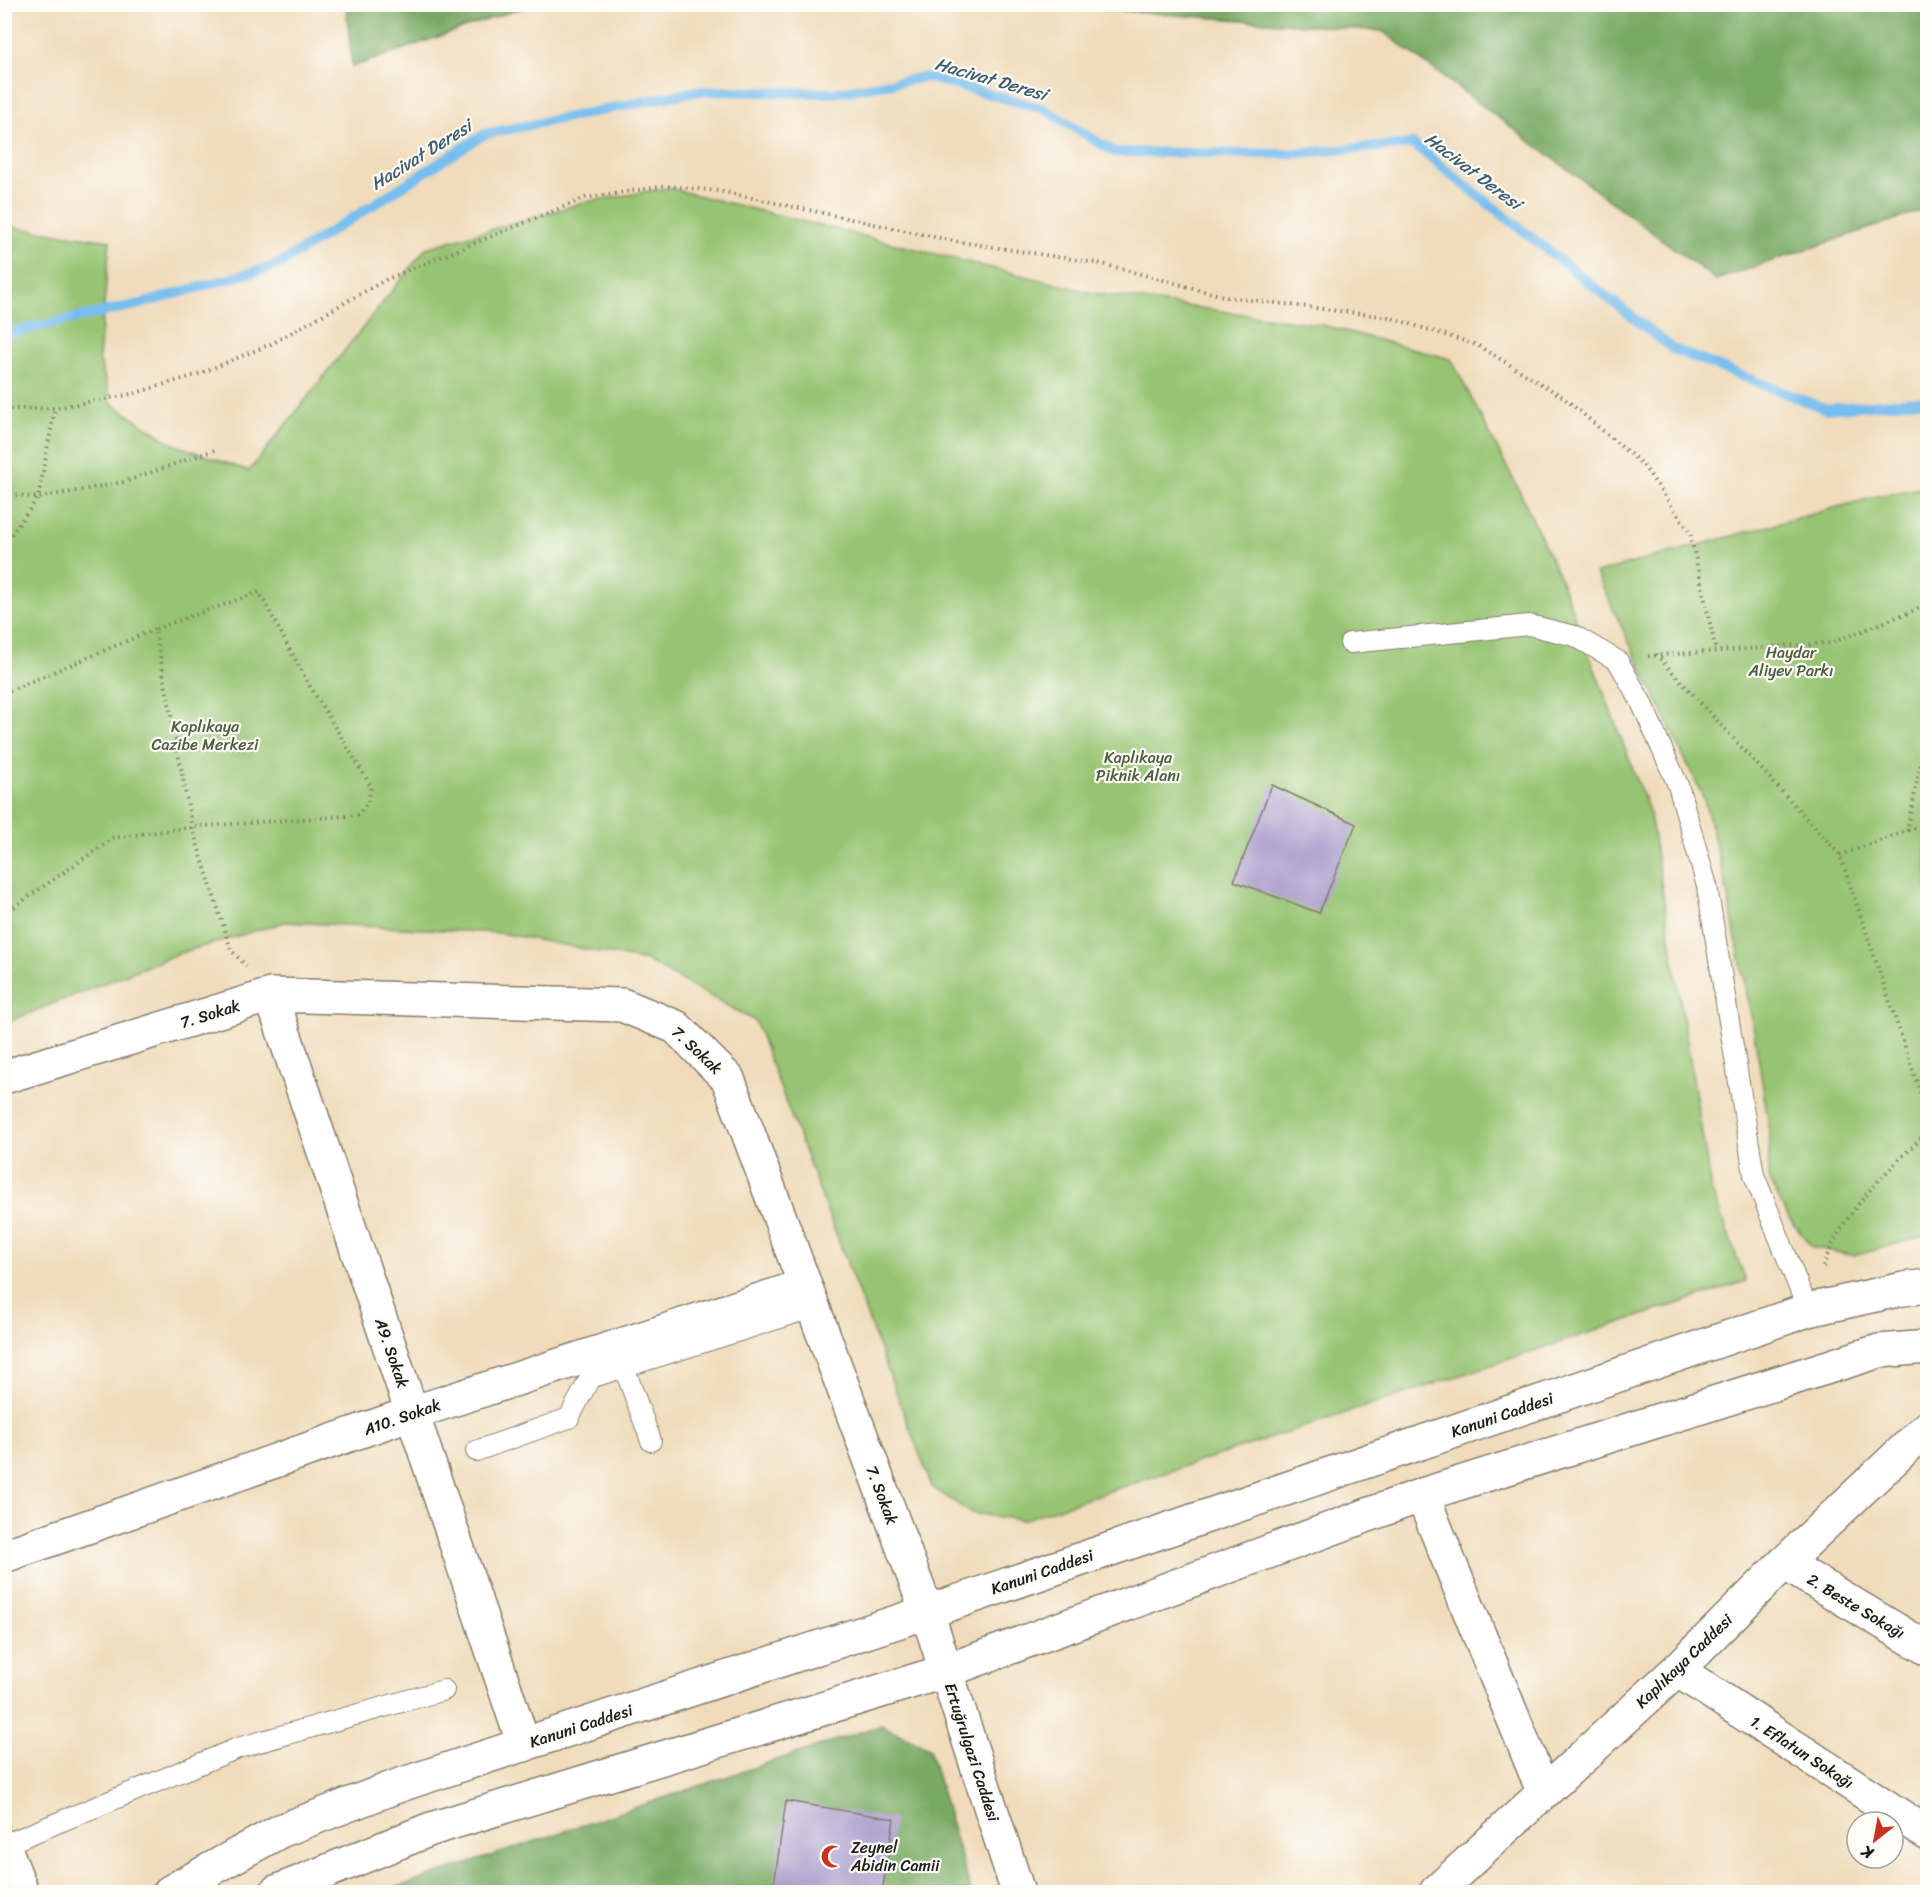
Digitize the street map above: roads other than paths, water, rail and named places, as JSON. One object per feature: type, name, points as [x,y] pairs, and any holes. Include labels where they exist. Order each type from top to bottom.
[{"type":"main road","name":"7. Sokak","points":[[4,1077],[271,995],[622,1005],[676,1027],[728,1079],[807,1297],[927,1612]]},
{"type":"main road","name":"A9. Sokak","points":[[271,995],[524,1745]]},
{"type":"main road","name":"Kanuni Caddesi","points":[[170,1893],[280,1831],[400,1785],[927,1612],[1808,1310],[1903,1289],[1928,1286]]},
{"type":"main road","name":"A10. Sokak","points":[[4,1556],[412,1413],[807,1297]]},
{"type":"main road","points":[[276,1893],[313,1875],[431,1829],[946,1671],[1422,1495],[1879,1351],[1928,1347]]},
{"type":"main road","name":"Kaplıkaya Caddesi","points":[[1437,1893],[1543,1791],[1677,1670],[1784,1563],[1928,1427]]},
{"type":"main road","points":[[1422,1495],[1543,1791]]},
{"type":"main road","name":"2. Beste Sokağı","points":[[1784,1563],[1928,1649]]},
{"type":"main road","name":"Ertuğrulgazi Caddesi","points":[[927,1612],[1018,1893]]},
{"type":"main road","name":"1. Eflatun Sokağı","points":[[1677,1670],[1928,1834]]},
{"type":"main road","points":[[4,1846],[22,1893]]},
{"type":"lane","points":[[1350,643],[1529,625],[1575,636],[1618,661],[1641,702],[1678,785],[1707,886],[1754,1175],[1808,1310]]},
{"type":"lane","points":[[476,1451],[569,1418],[590,1378],[807,1297]]},
{"type":"lane","points":[[624,1367],[651,1441]]},
{"type":"lane","points":[[4,1846],[238,1748],[444,1690]]},
{"type":"waterway","name":"Hacivat Deresi","points":[[4,334],[140,304],[278,265],[485,134],[697,91],[834,93],[926,77],[1044,109],[1114,152],[1285,154],[1413,144],[1673,349],[1826,409],[1928,400]]},
{"type":"place","name":"Zeynel Abidin Camii","points":[[833,1856]]},
{"type":"park label","name":"Haydar Aliyev Parkı","points":[[1791,661]]},
{"type":"park label","name":"Kaplıkaya Cazibe Merkezi","points":[[205,735]]},
{"type":"park label","name":"Kaplıkaya Piknik Alanı","points":[[1138,766]]}]
